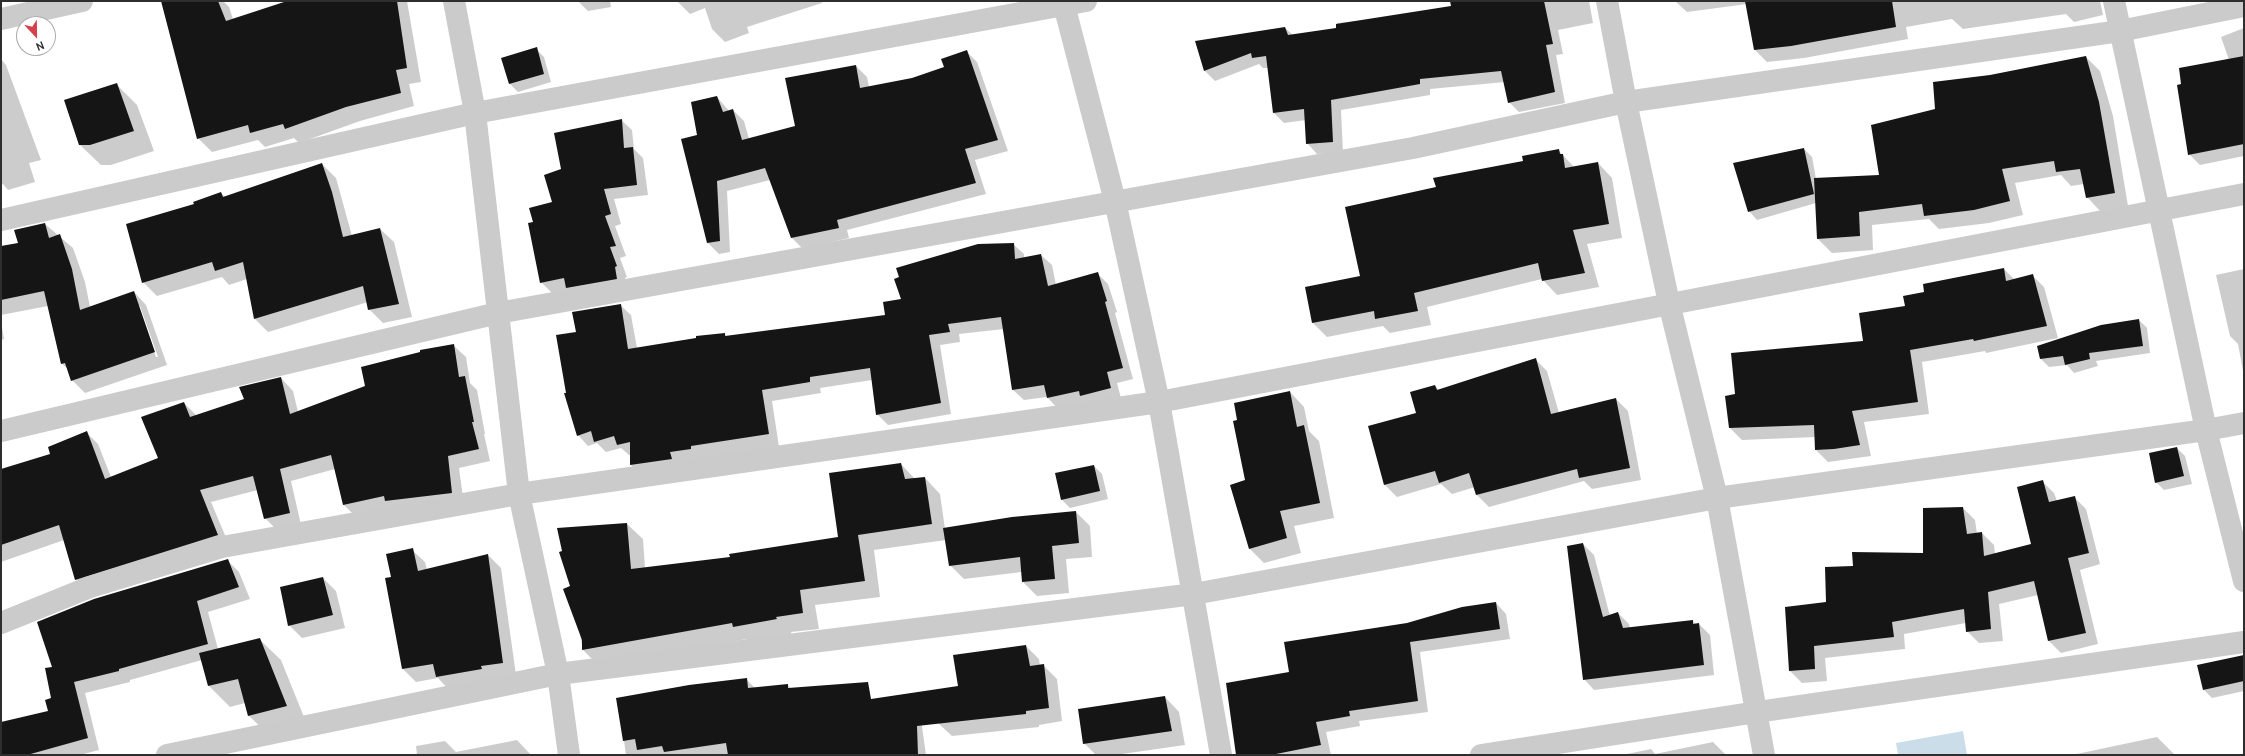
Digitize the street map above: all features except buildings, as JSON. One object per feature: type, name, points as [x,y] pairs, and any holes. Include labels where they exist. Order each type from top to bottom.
[{"type":"street","points":[[1,19],[82,1]]},
{"type":"street","points":[[454,1],[475,113],[519,494],[558,674],[568,755]]},
{"type":"street","points":[[1,220],[475,113],[1063,3],[1086,1]]},
{"type":"street","points":[[1607,1],[1626,102],[1669,303],[1717,498],[1764,755]]},
{"type":"street","points":[[2114,1],[2206,430],[2244,581]]},
{"type":"street","points":[[1063,3],[1115,201],[1159,402],[1194,594],[1221,755]]},
{"type":"street","points":[[1,431],[498,313],[1413,148],[1626,102],[2120,31],[2244,6]]},
{"type":"street","points":[[1,623],[90,586],[222,547],[519,494],[1159,402],[1669,303],[2244,194]]},
{"type":"street","points":[[167,755],[558,674],[1194,594],[1717,498],[2206,430],[2244,423]]},
{"type":"street","points":[[1481,755],[1757,712],[2244,642]]},
{"type":"water","points":[[1963,731],[1967,755],[1898,755],[1896,743]]}]
